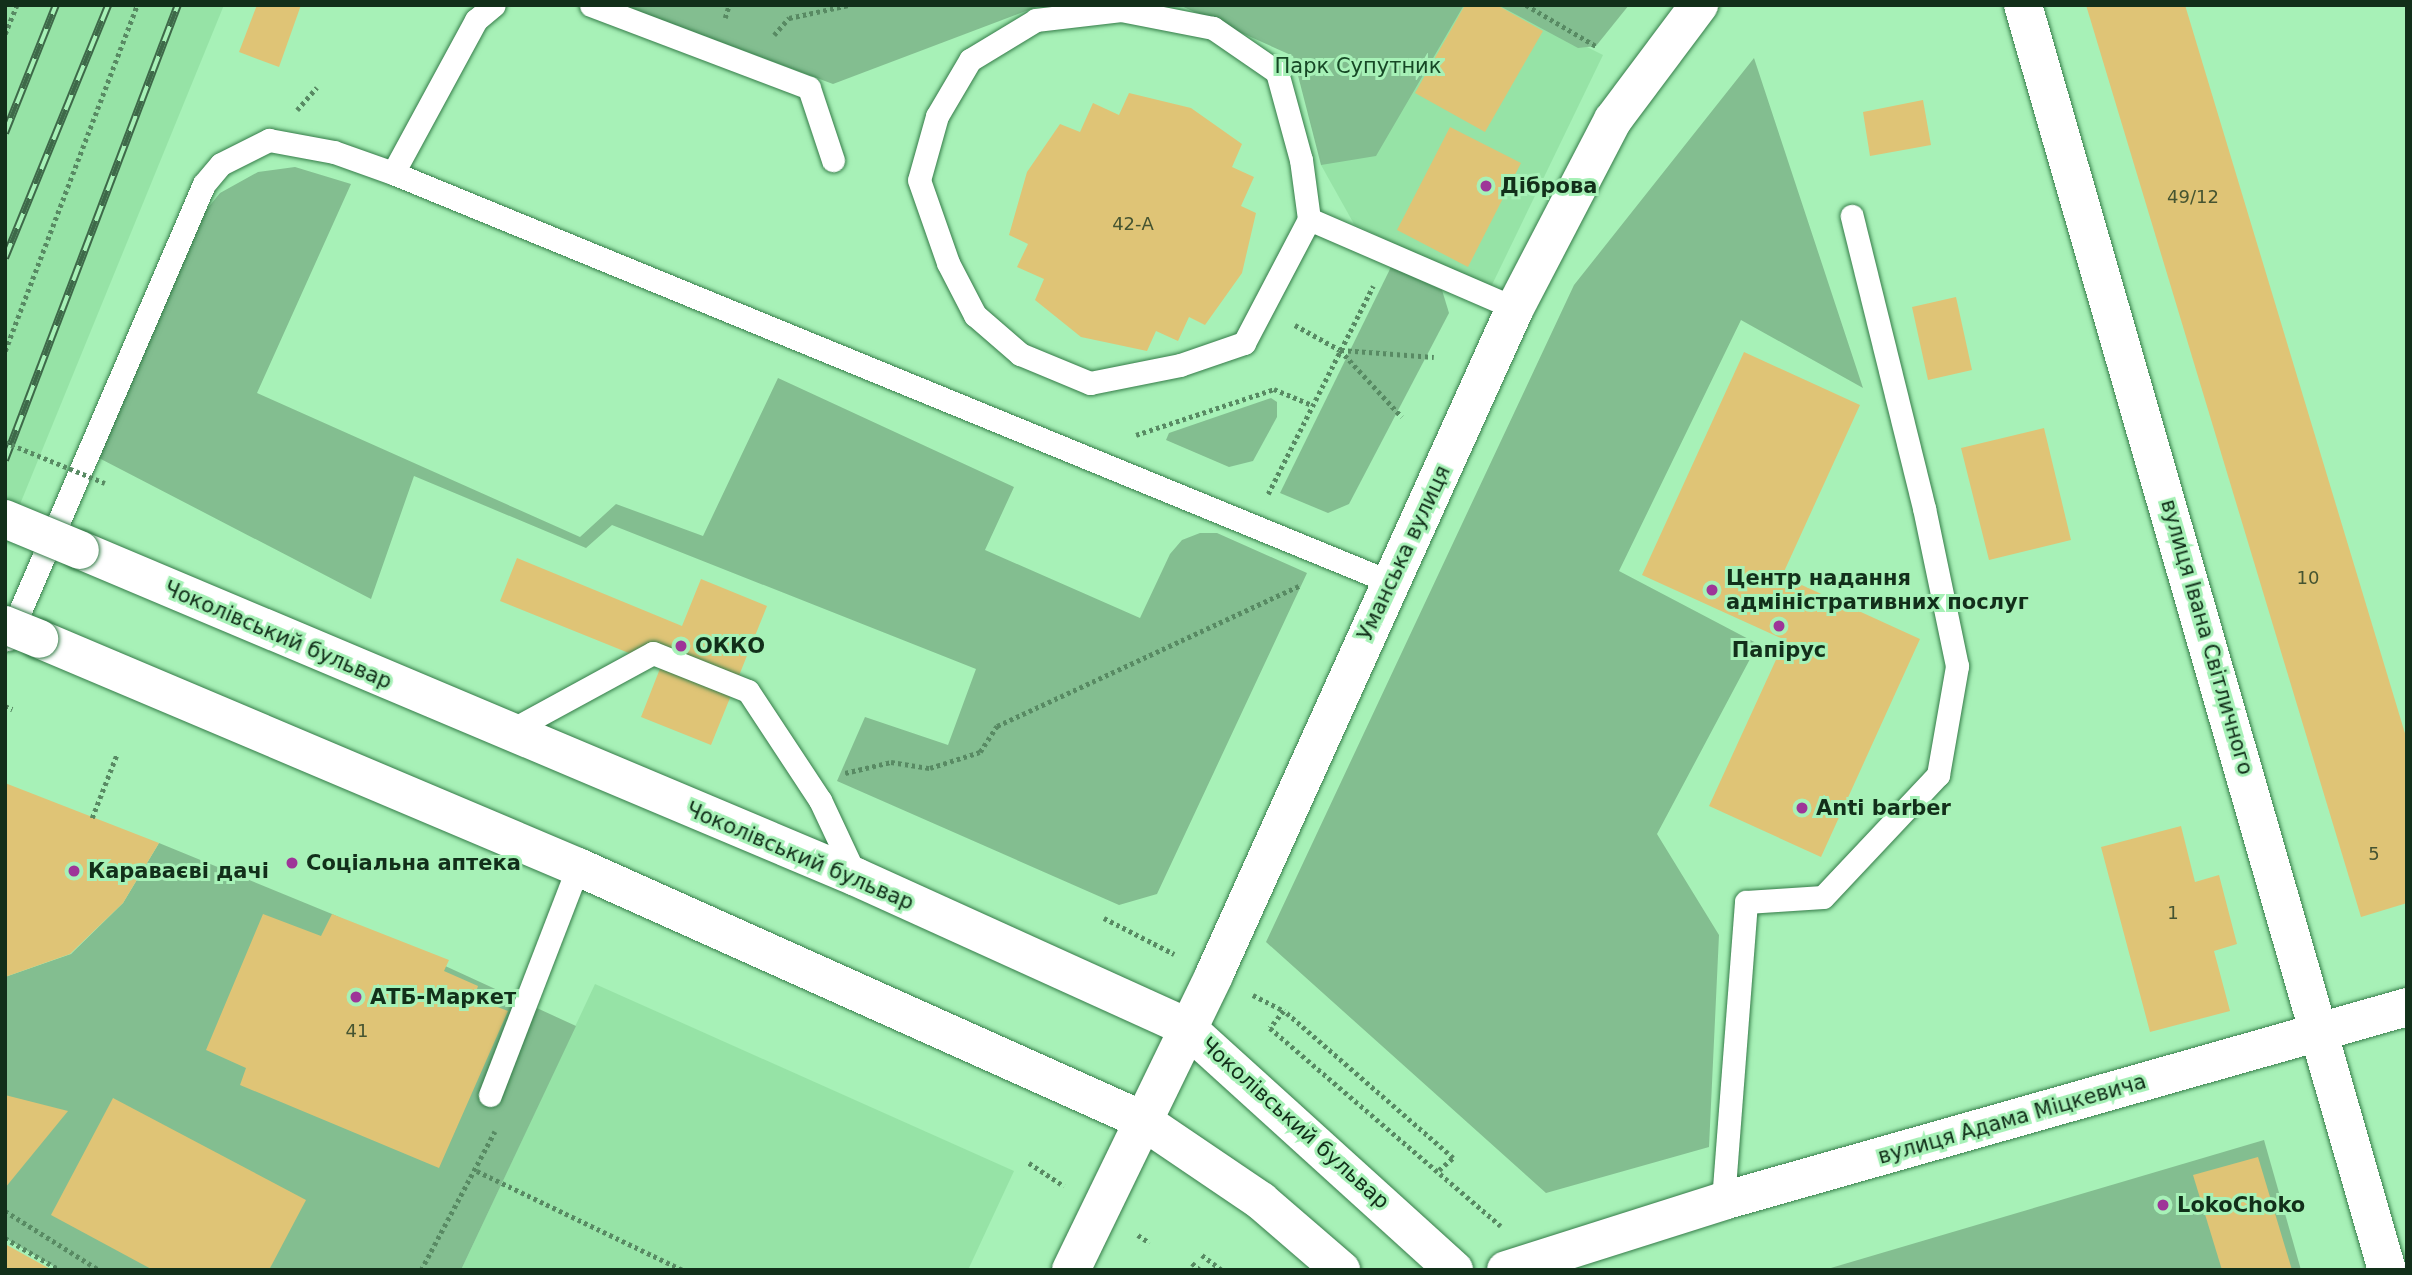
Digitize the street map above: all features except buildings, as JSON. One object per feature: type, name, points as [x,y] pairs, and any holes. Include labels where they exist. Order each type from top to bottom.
[{"type":"street","name":"Уманська вулиця","points":[[1071,1270],[1140,1119],[1186,1027],[1515,308],[1613,120],[1699,5]]},
{"type":"street","name":"вулиця Івана Світличного","points":[[2022,5],[2387,1270]]},
{"type":"street","name":"Чоколівський бульвар","points":[[5,519],[506,733],[856,877],[1186,1027],[1454,1270]]},
{"type":"street","points":[[17,636],[578,867],[1140,1119],[1261,1201],[1341,1270]]},
{"type":"street","name":"вулиця Адама Міцкевича","points":[[1509,1253],[1619,1235],[1723,1201],[2407,1007]]},
{"type":"street","points":[[1592,1270],[1619,1235]]},
{"type":"lane","points":[[393,173],[476,20],[494,5]]},
{"type":"lane","points":[[591,5],[809,88],[833,160]]},
{"type":"lane","points":[[1121,10],[1213,28],[1277,72],[1301,160],[1309,219],[1244,343],[1180,365],[1090,383],[1020,354],[975,315],[948,263],[919,180],[937,116],[970,60],[1036,20],[1121,10]]},
{"type":"lane","points":[[17,636],[204,184],[221,164],[269,140],[334,152],[393,173],[1390,582]]},
{"type":"lane","points":[[1723,1201],[1746,902],[1823,897],[1938,775],[1957,666],[1924,508],[1852,216]]},
{"type":"lane","points":[[1309,219],[1515,308]]},
{"type":"lane","points":[[506,733],[653,653],[748,691],[820,800],[856,877]]},
{"type":"lane","points":[[490,1095],[578,867]]},
{"type":"path","points":[[5,34],[17,5]]},
{"type":"path","points":[[5,351],[137,5]]},
{"type":"path","points":[[748,64],[789,18],[849,5]]},
{"type":"path","points":[[1527,5],[1597,46]]},
{"type":"path","points":[[1258,529],[1269,490],[1389,254]]},
{"type":"path","points":[[1307,331],[1340,350],[1402,416]]},
{"type":"path","points":[[1340,350],[1434,356]]},
{"type":"path","points":[[1136,435],[1274,389],[1312,405]]},
{"type":"path","points":[[5,442],[105,483]]},
{"type":"path","points":[[820,800],[828,782],[845,773],[891,762],[930,768],[980,752],[997,726],[1310,581]]},
{"type":"path","points":[[5,706],[12,709]]},
{"type":"path","points":[[92,818],[117,754]]},
{"type":"path","points":[[1439,1170],[1453,1158],[1284,1010],[1270,1028],[1439,1170],[1509,1253]]},
{"type":"path","points":[[477,1171],[683,1270]]},
{"type":"path","points":[[5,1211],[99,1270]]},
{"type":"path","points":[[5,1238],[60,1270]]},
{"type":"path","points":[[1202,1255],[1222,1270]]},
{"type":"path","points":[[1192,1263],[1200,1270]]},
{"type":"shaded area","points":[[5,5],[224,5],[5,541]]},
{"type":"shaded area","points":[[1428,5],[1503,5],[1603,55],[1490,289],[1354,224],[1321,165]]},
{"type":"shaded area","points":[[595,984],[1014,1171],[968,1270],[461,1270]]},
{"type":"green space","points":[[622,5],[1042,5],[833,84]]},
{"type":"green space","name":"Парк Супутник","points":[[1179,5],[1464,5],[1376,156],[1321,165],[1293,56]]},
{"type":"green space","points":[[1498,5],[1629,5],[1596,46],[1578,48]]},
{"type":"green space","points":[[1754,58],[1863,388],[1741,320],[1619,571],[1758,644],[1657,834],[1719,935],[1709,1147],[1546,1193],[1266,942],[1574,285]]},
{"type":"green space","points":[[295,167],[351,184],[257,393],[580,537],[616,504],[703,536],[778,378],[1014,487],[985,550],[1140,618],[1170,554],[1182,540],[1200,533],[1217,533],[1307,573],[1157,894],[1119,905],[837,781],[865,717],[948,745],[976,669],[612,525],[586,548],[414,476],[371,599],[97,457],[198,220],[220,193],[258,172]]},
{"type":"green space","points":[[1391,267],[1442,290],[1449,313],[1349,504],[1328,513],[1280,493]]},
{"type":"green space","points":[[1271,398],[1277,402],[1277,417],[1253,461],[1229,467],[1166,440],[1169,433]]},
{"type":"green space","points":[[159,843],[332,914],[576,1026],[461,1270],[60,1270],[5,1238],[5,977],[71,954],[123,903]]},
{"type":"green space","name":"LokoChoko","points":[[2264,1140],[2301,1270],[1824,1270]]},
{"type":"railway","points":[[5,133],[56,5]]},
{"type":"railway","points":[[5,258],[108,5]]},
{"type":"railway","points":[[5,460],[178,5]]},
{"type":"place","name":"Діброва","points":[[1486,186]]},
{"type":"place","name":"Центр надання адміністративних послуг","points":[[1712,590]]},
{"type":"place","name":"Папірус","points":[[1779,626]]},
{"type":"place","name":"ОККО","points":[[681,646]]},
{"type":"place","name":"Anti barber","points":[[1802,808]]},
{"type":"place","name":"Соціальна аптека","points":[[292,863]]},
{"type":"place","name":"Караваєві дачі","points":[[74,871]]},
{"type":"place","name":"АТБ-Маркет","points":[[356,997]]},
{"type":"place","name":"LokoChoko","points":[[2163,1205]]}]
